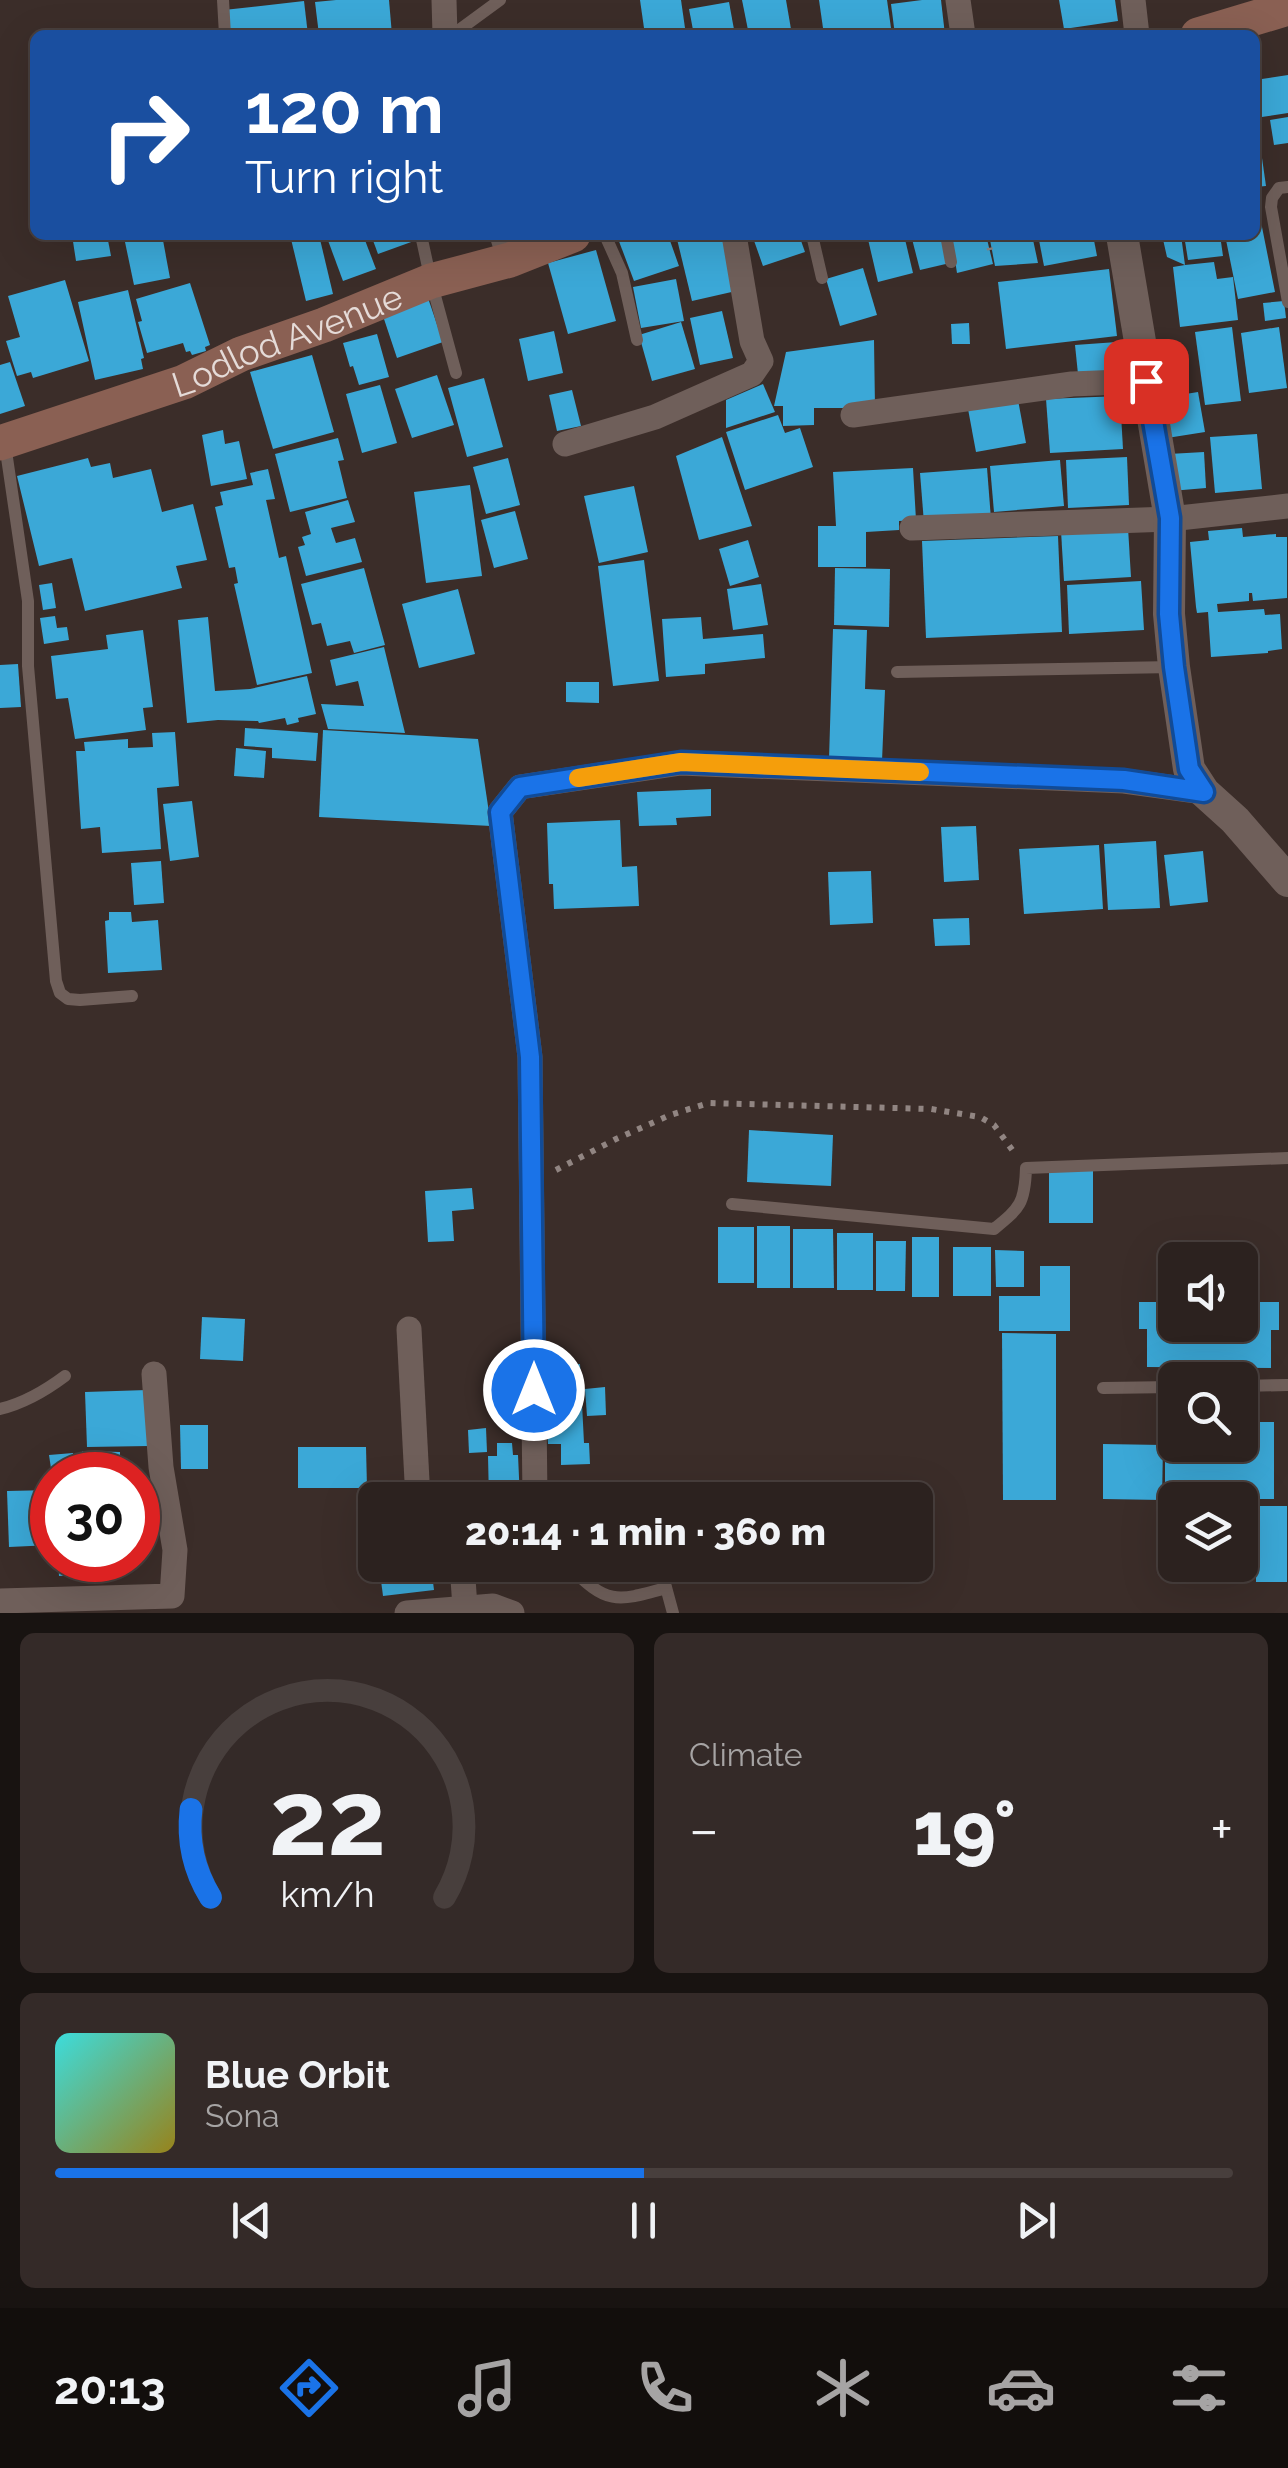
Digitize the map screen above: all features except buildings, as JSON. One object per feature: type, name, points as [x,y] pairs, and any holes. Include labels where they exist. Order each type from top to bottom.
[{"type":"main road","points":[[1211,30],[1267,8]]},
{"type":"main road","name":"Lodlod Avenue","points":[[2,442],[184,382],[241,354],[506,248],[547,240]]},
{"type":"street","points":[[444,0],[445,30]]},
{"type":"street","points":[[958,0],[963,30]]},
{"type":"street","points":[[1133,0],[1136,30]]},
{"type":"street","points":[[566,444],[655,417],[752,374],[761,361],[752,341],[735,240]]},
{"type":"street","points":[[1123,240],[1170,518],[1169,614],[1189,769],[1204,792],[1236,820],[1288,881]]},
{"type":"street","points":[[853,415],[1072,384],[1146,381]]},
{"type":"street","points":[[912,528],[1170,518],[1288,506]]},
{"type":"street","points":[[535,1482],[530,1057],[500,812],[520,787],[681,762],[1124,780],[1204,792]]},
{"type":"street","points":[[409,1329],[417,1482]]},
{"type":"street","points":[[0,1600],[172,1596],[175,1550],[161,1467],[154,1374]]},
{"type":"street","points":[[464,1582],[466,1606]]},
{"type":"street","points":[[408,1613],[466,1606],[493,1606],[512,1613]]},
{"type":"lane","points":[[223,0],[225,30]]},
{"type":"lane","points":[[459,30],[500,0]]},
{"type":"lane","points":[[1288,187],[1279,188],[1271,207],[1288,302]]},
{"type":"lane","points":[[422,240],[456,374]]},
{"type":"lane","points":[[607,240],[622,273],[638,340]]},
{"type":"lane","points":[[813,240],[822,278]]},
{"type":"lane","points":[[947,240],[951,262]]},
{"type":"lane","points":[[2,442],[28,601],[28,666],[56,980],[60,993],[74,1000],[132,996]]},
{"type":"lane","points":[[897,672],[1174,667]]},
{"type":"lane","points":[[732,1204],[994,1229],[1018,1210],[1026,1168],[1288,1158]]},
{"type":"lane","points":[[3,1407],[47,1389],[65,1376]]},
{"type":"lane","points":[[1258,1386],[1288,1385]]},
{"type":"lane","points":[[1103,1388],[1158,1387]]},
{"type":"lane","points":[[588,1582],[616,1598],[666,1588]]},
{"type":"lane","points":[[664,1582],[672,1613]]},
{"type":"path","points":[[988,240],[990,250]]},
{"type":"path","points":[[532,1182],[616,1139],[709,1102],[931,1109],[980,1117],[994,1125],[1026,1168]]},
{"type":"slow traffic","points":[[578,778],[681,762],[920,772]]},
{"type":"route","points":[[534,1390],[530,1057],[500,812],[520,787],[681,762],[1124,780],[1204,792],[1189,769],[1174,667],[1169,614],[1170,518],[1146,381]]}]
